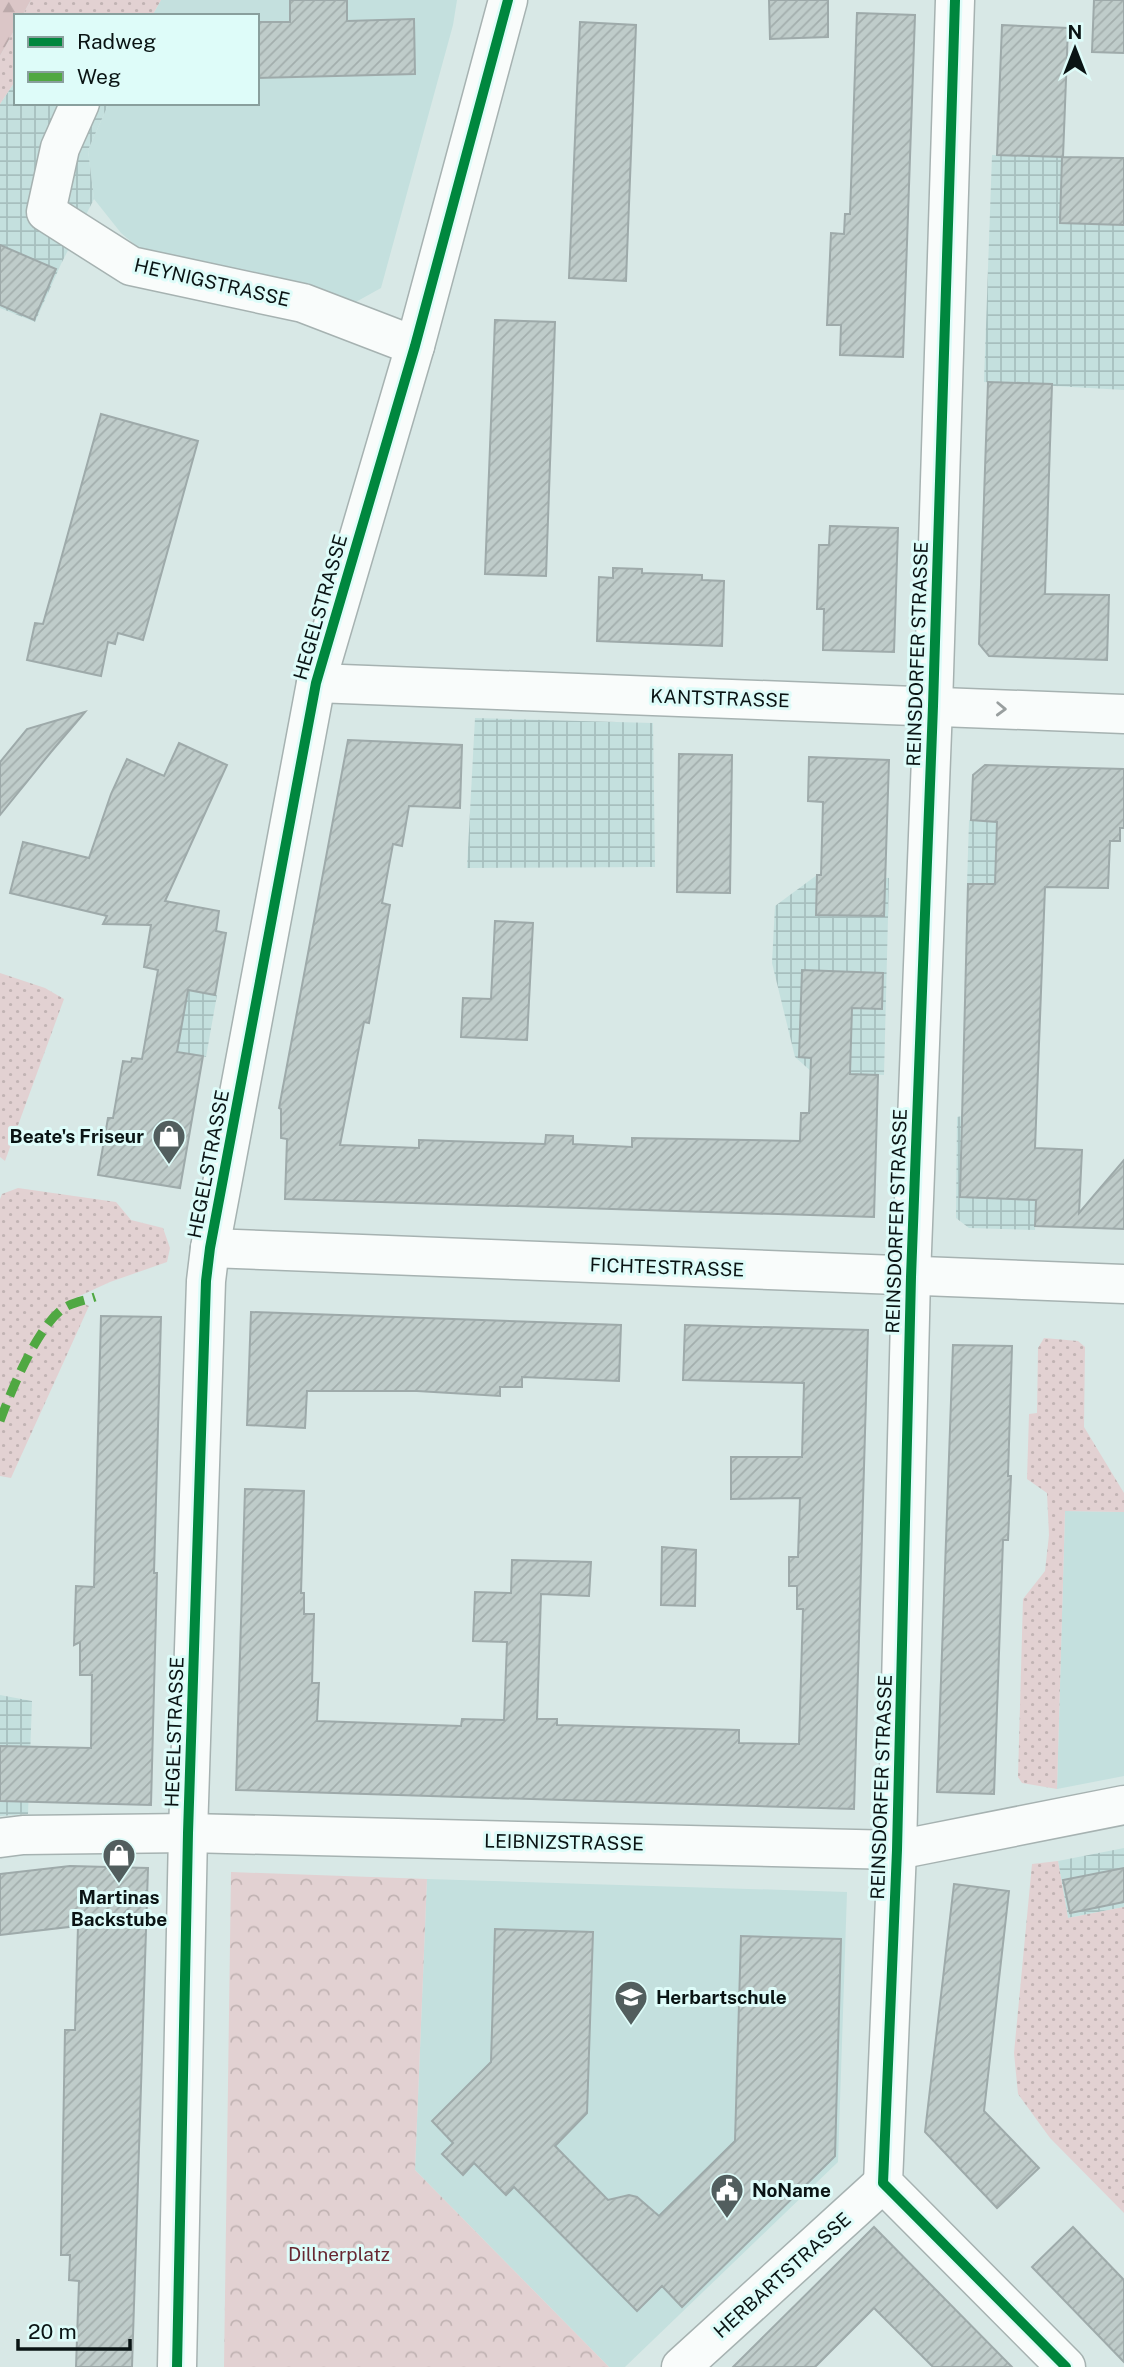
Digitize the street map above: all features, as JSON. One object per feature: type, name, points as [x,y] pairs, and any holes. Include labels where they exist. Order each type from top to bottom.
[{"type":"street","name":"HEGELSTRASSE","points":[[177,2367],[188,1833],[206,1281],[210,1248],[316,682],[415,346],[508,0]]},
{"type":"street","name":"REINSDORFER STRASSE","points":[[883,2183],[897,1850],[911,1277],[933,706],[955,0]]},
{"type":"street","name":"HEYNIGSTRASSE","points":[[79,105],[60,148],[46,212],[131,266],[303,303],[415,346]]},
{"type":"street","name":"KANTSTRASSE","points":[[316,682],[1124,714]]},
{"type":"street","name":"FICHTESTRASSE","points":[[210,1248],[1124,1284]]},
{"type":"street","name":"LEIBNIZSTRASSE","points":[[0,1839],[23,1835],[188,1833],[897,1850],[1124,1805]]},
{"type":"street","name":"HERBARTSTRASSE","points":[[681,2367],[883,2183]]},
{"type":"street","points":[[883,2183],[1066,2367]]},
{"type":"shaded area","points":[[161,0],[457,0],[453,25],[381,288],[354,303],[155,262],[121,233],[94,199],[88,150],[108,105],[259,105],[259,14],[153,14]]},
{"type":"shaded area","points":[[14,83],[14,105],[108,105],[88,150],[94,199],[35,322],[0,308],[0,104]]},
{"type":"shaded area","points":[[992,155],[1124,158],[1124,390],[984,382]]},
{"type":"shaded area","points":[[475,718],[653,723],[655,867],[467,868]]},
{"type":"shaded area","points":[[969,820],[997,822],[1032,886],[967,884]]},
{"type":"shaded area","points":[[817,875],[889,878],[884,1075],[813,1073],[795,1057],[772,963],[775,906]]},
{"type":"shaded area","points":[[155,985],[217,995],[206,1057],[144,1046]]},
{"type":"shaded area","points":[[957,1117],[997,1117],[1038,1162],[1035,1230],[969,1228],[956,1218]]},
{"type":"shaded area","points":[[1065,1511],[1124,1512],[1124,1776],[1057,1789]]},
{"type":"shaded area","points":[[0,1695],[32,1701],[28,1814],[0,1816]]},
{"type":"shaded area","points":[[1124,1848],[1124,1907],[1068,1918],[1058,1861]]},
{"type":"shaded area","name":"Herbartschule","points":[[427,1879],[847,1892],[838,2162],[625,2367],[609,2367],[415,2170]]},
{"type":"green space","points":[[0,0],[31,0],[23,14],[14,14],[14,31],[0,56]]},
{"type":"green space","points":[[31,0],[161,0],[153,14],[23,14]]},
{"type":"green space","points":[[14,31],[14,83],[0,104],[0,56]]},
{"type":"green space","points":[[0,973],[45,988],[64,999],[5,1161],[0,1157]]},
{"type":"green space","points":[[18,1188],[116,1202],[131,1220],[163,1228],[170,1248],[167,1262],[110,1282],[73,1299],[89,1306],[11,1478],[0,1476],[0,1199],[2,1194]]},
{"type":"green space","points":[[1044,1338],[1078,1341],[1085,1347],[1084,1427],[1124,1493],[1124,1512],[1065,1511],[1057,1789],[1022,1783],[1018,1777],[1023,1599],[1045,1571],[1049,1535],[1047,1493],[1027,1479],[1029,1414],[1037,1413],[1038,1348]]},
{"type":"green space","points":[[1058,1861],[1068,1918],[1124,1907],[1124,2213],[1050,2138],[1018,2094],[1014,2053],[1032,1864]]},
{"type":"green space","name":"Dillnerplatz","points":[[231,1872],[427,1879],[415,2170],[609,2367],[224,2367]]},
{"type":"building","points":[[290,0],[347,0],[347,21],[414,19],[415,74],[259,78],[259,22],[290,22]]},
{"type":"building","points":[[769,0],[828,0],[828,37],[770,39]]},
{"type":"building","points":[[1094,0],[1124,0],[1124,53],[1092,52]]},
{"type":"building","points":[[857,13],[915,15],[903,357],[840,355],[841,325],[827,325],[831,233],[844,234],[845,214],[850,214]]},
{"type":"building","points":[[580,22],[636,25],[626,281],[569,278]]},
{"type":"building","points":[[1002,25],[1068,28],[1063,157],[1124,158],[1124,225],[1060,223],[1062,157],[997,155]]},
{"type":"building","points":[[0,245],[56,269],[34,320],[0,305]]},
{"type":"building","points":[[495,320],[555,322],[546,576],[485,574]]},
{"type":"building","points":[[988,382],[1052,384],[1045,594],[1109,595],[1107,660],[989,656],[979,644]]},
{"type":"building","points":[[101,414],[198,441],[143,640],[118,633],[115,644],[108,642],[101,676],[27,660],[35,623],[43,624]]},
{"type":"building","points":[[830,526],[898,528],[894,652],[823,650],[824,609],[817,609],[819,545],[829,545]]},
{"type":"building","points":[[613,568],[642,569],[642,573],[702,575],[702,580],[724,581],[722,646],[597,641],[599,577],[613,578]]},
{"type":"building","points":[[85,712],[0,815],[0,762],[27,729]]},
{"type":"building","points":[[348,740],[462,745],[460,808],[409,806],[402,846],[393,844],[382,903],[390,905],[369,1023],[364,1022],[340,1145],[419,1148],[419,1140],[545,1144],[546,1135],[573,1136],[573,1144],[632,1147],[632,1138],[800,1141],[801,1113],[809,1113],[811,1058],[799,1057],[802,970],[883,973],[882,1009],[852,1008],[850,1074],[878,1075],[874,1217],[285,1199],[287,1139],[281,1138],[279,1108]]},
{"type":"building","points":[[179,743],[227,765],[165,901],[219,911],[216,931],[226,933],[215,995],[188,990],[177,1052],[203,1056],[180,1188],[98,1175],[108,1118],[113,1118],[123,1061],[142,1059],[158,970],[144,967],[151,925],[103,924],[107,916],[10,893],[23,842],[89,858],[111,794],[127,759],[164,776]]},
{"type":"building","points":[[679,754],[732,755],[730,893],[677,892]]},
{"type":"building","points":[[809,757],[889,760],[884,916],[816,915],[817,875],[821,875],[823,802],[808,801]]},
{"type":"building","points":[[985,765],[1124,769],[1124,828],[1120,828],[1120,841],[1110,841],[1108,888],[1045,887],[1035,1148],[1082,1150],[1079,1213],[1124,1160],[1124,1229],[1035,1226],[1036,1200],[960,1197],[968,884],[995,884],[997,822],[971,820],[973,775]]},
{"type":"building","points":[[495,921],[533,923],[527,1040],[461,1037],[463,998],[491,999]]},
{"type":"building","points":[[251,1312],[621,1325],[619,1381],[522,1377],[522,1387],[500,1387],[500,1396],[417,1391],[307,1391],[305,1428],[247,1425]]},
{"type":"building","points":[[101,1316],[161,1317],[151,1805],[0,1801],[0,1746],[91,1748],[92,1675],[80,1675],[80,1642],[74,1645],[76,1586],[94,1587]]},
{"type":"building","points":[[685,1325],[868,1330],[854,1809],[236,1790],[245,1489],[304,1491],[301,1593],[304,1593],[304,1614],[314,1614],[312,1683],[319,1683],[317,1721],[461,1726],[462,1719],[504,1720],[507,1642],[473,1641],[475,1592],[511,1593],[512,1560],[591,1562],[589,1596],[541,1594],[537,1719],[557,1719],[557,1725],[739,1730],[739,1743],[799,1744],[803,1609],[797,1609],[797,1586],[789,1586],[789,1557],[798,1557],[800,1498],[731,1499],[731,1457],[802,1457],[804,1383],[683,1380]]},
{"type":"building","points":[[953,1345],[1012,1346],[1008,1476],[1011,1476],[1008,1540],[1003,1540],[994,1794],[937,1792]]},
{"type":"building","points":[[662,1547],[696,1550],[695,1606],[661,1605]]},
{"type":"building","points":[[70,1866],[148,1868],[132,2367],[76,2367],[79,2281],[69,2280],[70,2255],[61,2255],[65,2030],[75,2030],[78,1926],[0,1935],[0,1874]]},
{"type":"building","points":[[1124,1868],[1124,1902],[1070,1913],[1063,1880]]},
{"type":"building","points":[[954,1884],[1009,1891],[984,2111],[1039,2168],[997,2208],[925,2132]]},
{"type":"building","points":[[495,1929],[593,1932],[587,2113],[555,2146],[608,2200],[629,2195],[637,2197],[659,2216],[735,2141],[741,1936],[841,1939],[835,2156],[682,2307],[662,2286],[637,2311],[514,2187],[506,2195],[474,2163],[463,2175],[442,2154],[453,2143],[432,2121],[491,2062]]},
{"type":"building","points":[[874,2227],[1012,2367],[933,2367],[874,2308],[815,2367],[733,2367]]},
{"type":"building","points":[[1073,2227],[1124,2280],[1124,2362],[1032,2267]]},
{"type":"marked path","points":[[0,1421],[26,1360],[54,1317],[64,1308],[95,1297]]},
{"type":"cycle path","points":[[177,2367],[188,1833],[206,1281],[210,1248],[316,683],[415,346],[508,0]]},
{"type":"cycle path","points":[[955,0],[933,706],[911,1277],[897,1850],[883,2183],[1066,2367]]},
{"type":"place","name":"Beate's Friseur","points":[[169,1166]]},
{"type":"place","name":"Martinas Backstube","points":[[119,1885]]},
{"type":"place","name":"Herbartschule","points":[[631,2027]]},
{"type":"place","name":"NoName","points":[[727,2220]]}]
